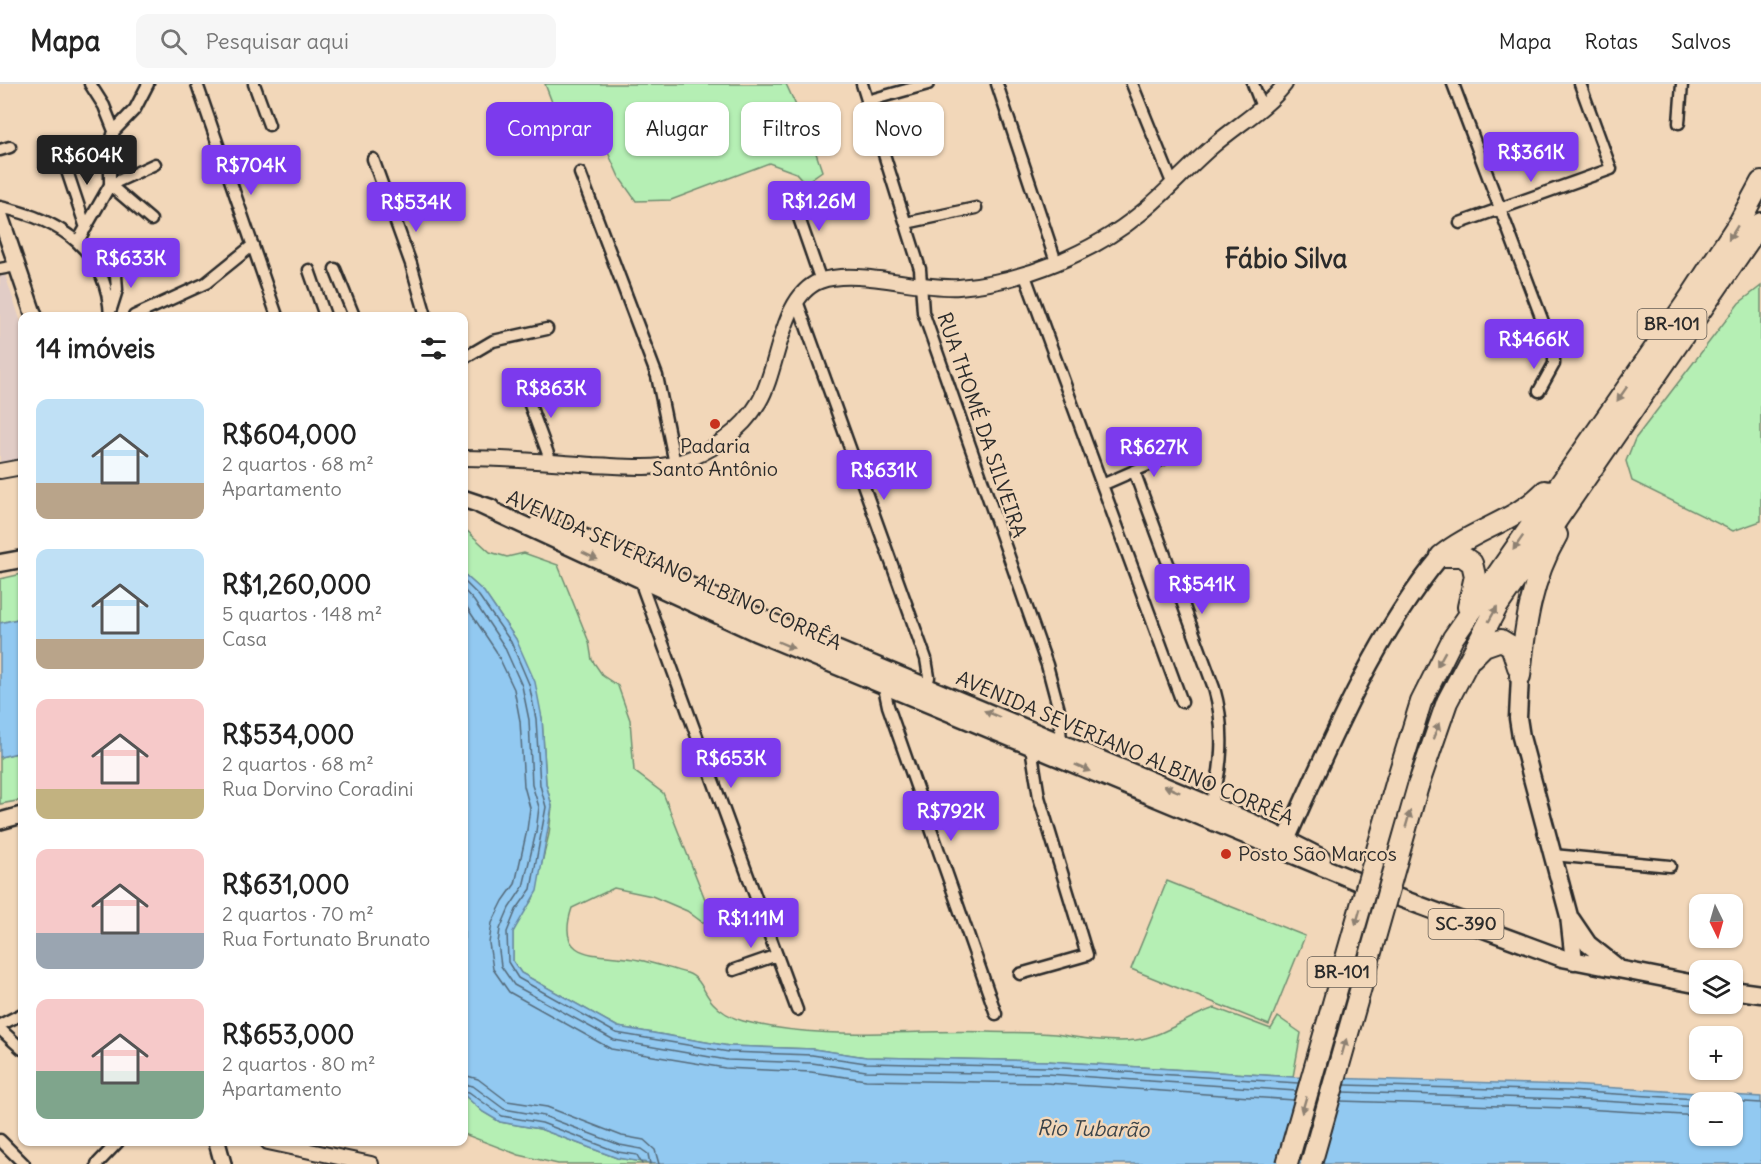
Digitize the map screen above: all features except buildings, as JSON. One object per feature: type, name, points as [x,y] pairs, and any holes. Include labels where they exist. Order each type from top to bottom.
[{"type":"highway","name":"BR-101","points":[[1287,1164],[1397,780],[1430,679],[1466,618],[1720,253],[1761,182]]},
{"type":"highway","name":"BR-101","points":[[1311,1164],[1418,786],[1436,730],[1465,665],[1508,590],[1606,444],[1761,223]]},
{"type":"highway","points":[[1520,676],[1525,624],[1535,581],[1546,554],[1588,484],[1606,444]]},
{"type":"highway","points":[[1441,556],[1468,536],[1522,511],[1576,461]]},
{"type":"highway","points":[[1441,556],[1462,556],[1468,559],[1474,568],[1474,585],[1466,618]]},
{"type":"highway","points":[[1465,665],[1484,646],[1501,640],[1511,646],[1520,676]]},
{"type":"main road","points":[[0,216],[33,312]]},
{"type":"main road","name":"AVENIDA SEVERIANO ALBINO CORRÊA","points":[[468,500],[575,534],[643,573],[759,625],[924,694],[1061,743],[1208,812],[1284,844],[1378,890]]},
{"type":"main road","points":[[1284,844],[1357,690],[1401,611],[1441,556]]},
{"type":"main road","points":[[0,563],[18,560]]},
{"type":"main road","points":[[1520,676],[1518,705],[1521,737],[1569,916],[1574,962]]},
{"type":"main road","name":"AVENIDA SEVERIANO ALBINO CORRÊA","points":[[924,694],[1031,747],[1208,812],[1265,828],[1284,844],[1305,848],[1378,890]]},
{"type":"main road","points":[[1031,747],[1061,743]]},
{"type":"main road","points":[[1265,828],[1286,821],[1301,810]]},
{"type":"main road","points":[[1301,810],[1300,828],[1305,848]]},
{"type":"main road","points":[[0,821],[18,816]]},
{"type":"main road","name":"SC-390","points":[[1378,890],[1574,962],[1689,983]]},
{"type":"main road","points":[[1555,956],[1569,916]]},
{"type":"main road","points":[[1569,916],[1588,944],[1626,973]]},
{"type":"main road","points":[[1743,992],[1761,994]]},
{"type":"main road","points":[[218,1146],[223,1164]]},
{"type":"street","points":[[90,84],[104,106],[114,131]]},
{"type":"street","points":[[78,241],[110,185],[110,145],[114,131],[135,110],[148,84]]},
{"type":"street","points":[[197,84],[276,312]]},
{"type":"street","points":[[254,84],[269,125]]},
{"type":"street","name":"RUA THOMÉ DA SILVEIRA","points":[[862,84],[920,269],[923,312],[1047,665],[1059,710],[1061,743]]},
{"type":"street","points":[[867,101],[928,84]]},
{"type":"street","points":[[997,84],[1056,262]]},
{"type":"street","points":[[1132,84],[1173,185]]},
{"type":"street","points":[[1253,84],[1262,107]]},
{"type":"street","points":[[468,458],[642,466],[675,464],[709,449],[750,416],[767,385],[797,302],[803,293],[821,281],[851,278],[921,285],[968,286],[1024,273],[1056,262],[1121,229],[1173,185],[1201,156],[1262,107],[1286,84]]},
{"type":"street","points":[[1454,84],[1554,357],[1539,391]]},
{"type":"street","points":[[1460,224],[1611,169],[1580,84]]},
{"type":"street","points":[[1679,123],[1682,84]]},
{"type":"street","points":[[61,153],[86,228]]},
{"type":"street","points":[[373,159],[411,264],[425,312]]},
{"type":"street","points":[[110,185],[155,164]]},
{"type":"street","points":[[580,173],[657,376],[675,464]]},
{"type":"street","points":[[110,185],[151,220]]},
{"type":"street","points":[[790,192],[821,281]]},
{"type":"street","points":[[0,207],[33,216],[78,241],[91,255],[105,282],[110,312]]},
{"type":"street","points":[[906,223],[976,208]]},
{"type":"street","points":[[143,312],[206,283],[253,245]]},
{"type":"street","points":[[111,312],[117,290],[116,261]]},
{"type":"street","points":[[0,268],[16,266]]},
{"type":"street","points":[[335,269],[352,312]]},
{"type":"street","points":[[309,270],[324,312]]},
{"type":"street","points":[[1024,273],[1182,702]]},
{"type":"street","points":[[797,302],[926,659],[929,677],[924,694]]},
{"type":"street","points":[[468,356],[493,341],[547,329]]},
{"type":"street","points":[[524,386],[552,462]]},
{"type":"street","points":[[1102,485],[1164,459]]},
{"type":"street","points":[[0,471],[18,468]]},
{"type":"street","points":[[1134,471],[1218,704],[1219,763],[1208,812]]},
{"type":"street","points":[[643,573],[796,1010]]},
{"type":"street","points":[[885,678],[996,1014]]},
{"type":"street","points":[[1020,974],[1087,955],[1039,797],[1031,747]]},
{"type":"street","points":[[1553,855],[1670,866]]},
{"type":"street","points":[[734,970],[777,956]]},
{"type":"street","points":[[18,1016],[0,1027],[18,1045]]},
{"type":"street","points":[[0,1140],[24,1164]]},
{"type":"street","points":[[97,1164],[114,1146]]},
{"type":"street","points":[[296,1146],[371,1164]]},
{"type":"shaded area","points":[[5,275],[18,313],[18,460],[0,463],[0,276]]},
{"type":"green space","points":[[545,84],[786,84],[794,102],[741,102],[741,156],[817,156],[822,171],[805,183],[796,173],[769,163],[671,200],[636,201],[619,177],[610,156],[613,156],[613,102],[552,102]]},
{"type":"green space","points":[[1761,286],[1761,521],[1733,531],[1632,481],[1626,461],[1635,439],[1739,303]]},
{"type":"green space","points":[[468,532],[490,552],[507,557],[524,553],[558,565],[589,642],[592,660],[603,676],[618,686],[630,720],[634,771],[663,793],[714,922],[702,922],[687,911],[652,896],[614,888],[572,908],[568,926],[569,939],[575,947],[597,955],[639,960],[687,973],[696,978],[716,1006],[731,1016],[743,1021],[804,1031],[1038,1033],[1095,1040],[1126,1041],[1147,1038],[1215,1008],[1271,1029],[1278,1017],[1301,1033],[1293,1077],[1047,1061],[866,1057],[813,1049],[729,1046],[618,1027],[521,973],[513,961],[513,932],[522,913],[533,899],[549,834],[552,806],[546,784],[542,718],[516,639],[484,592],[468,578]]},
{"type":"green space","points":[[18,575],[18,619],[0,623],[0,579]]},
{"type":"green space","points":[[18,753],[18,801],[0,804],[0,757]]},
{"type":"green space","points":[[1167,881],[1305,936],[1269,1025],[1131,969]]},
{"type":"green space","points":[[468,1099],[483,1112],[500,1122],[540,1129],[617,1158],[655,1164],[558,1164],[519,1155],[468,1136]]},
{"type":"water","name":"Rio Tubarão","points":[[468,578],[484,592],[516,639],[535,682],[542,718],[546,784],[552,806],[537,891],[513,932],[513,961],[521,973],[618,1027],[729,1046],[813,1049],[866,1057],[1047,1061],[1293,1077],[1569,1085],[1689,1092],[1689,1146],[1743,1146],[1743,1096],[1761,1097],[1761,1164],[655,1164],[617,1158],[540,1129],[500,1122],[483,1112],[468,1099]]},
{"type":"water","points":[[18,619],[18,753],[0,757],[0,623]]},
{"type":"place","name":"Padaria Santo Antônio","points":[[715,424]]},
{"type":"place","name":"Posto São Marcos","points":[[1226,854]]},
{"type":"district","name":"Fábio Silva","points":[[1286,259]]}]
